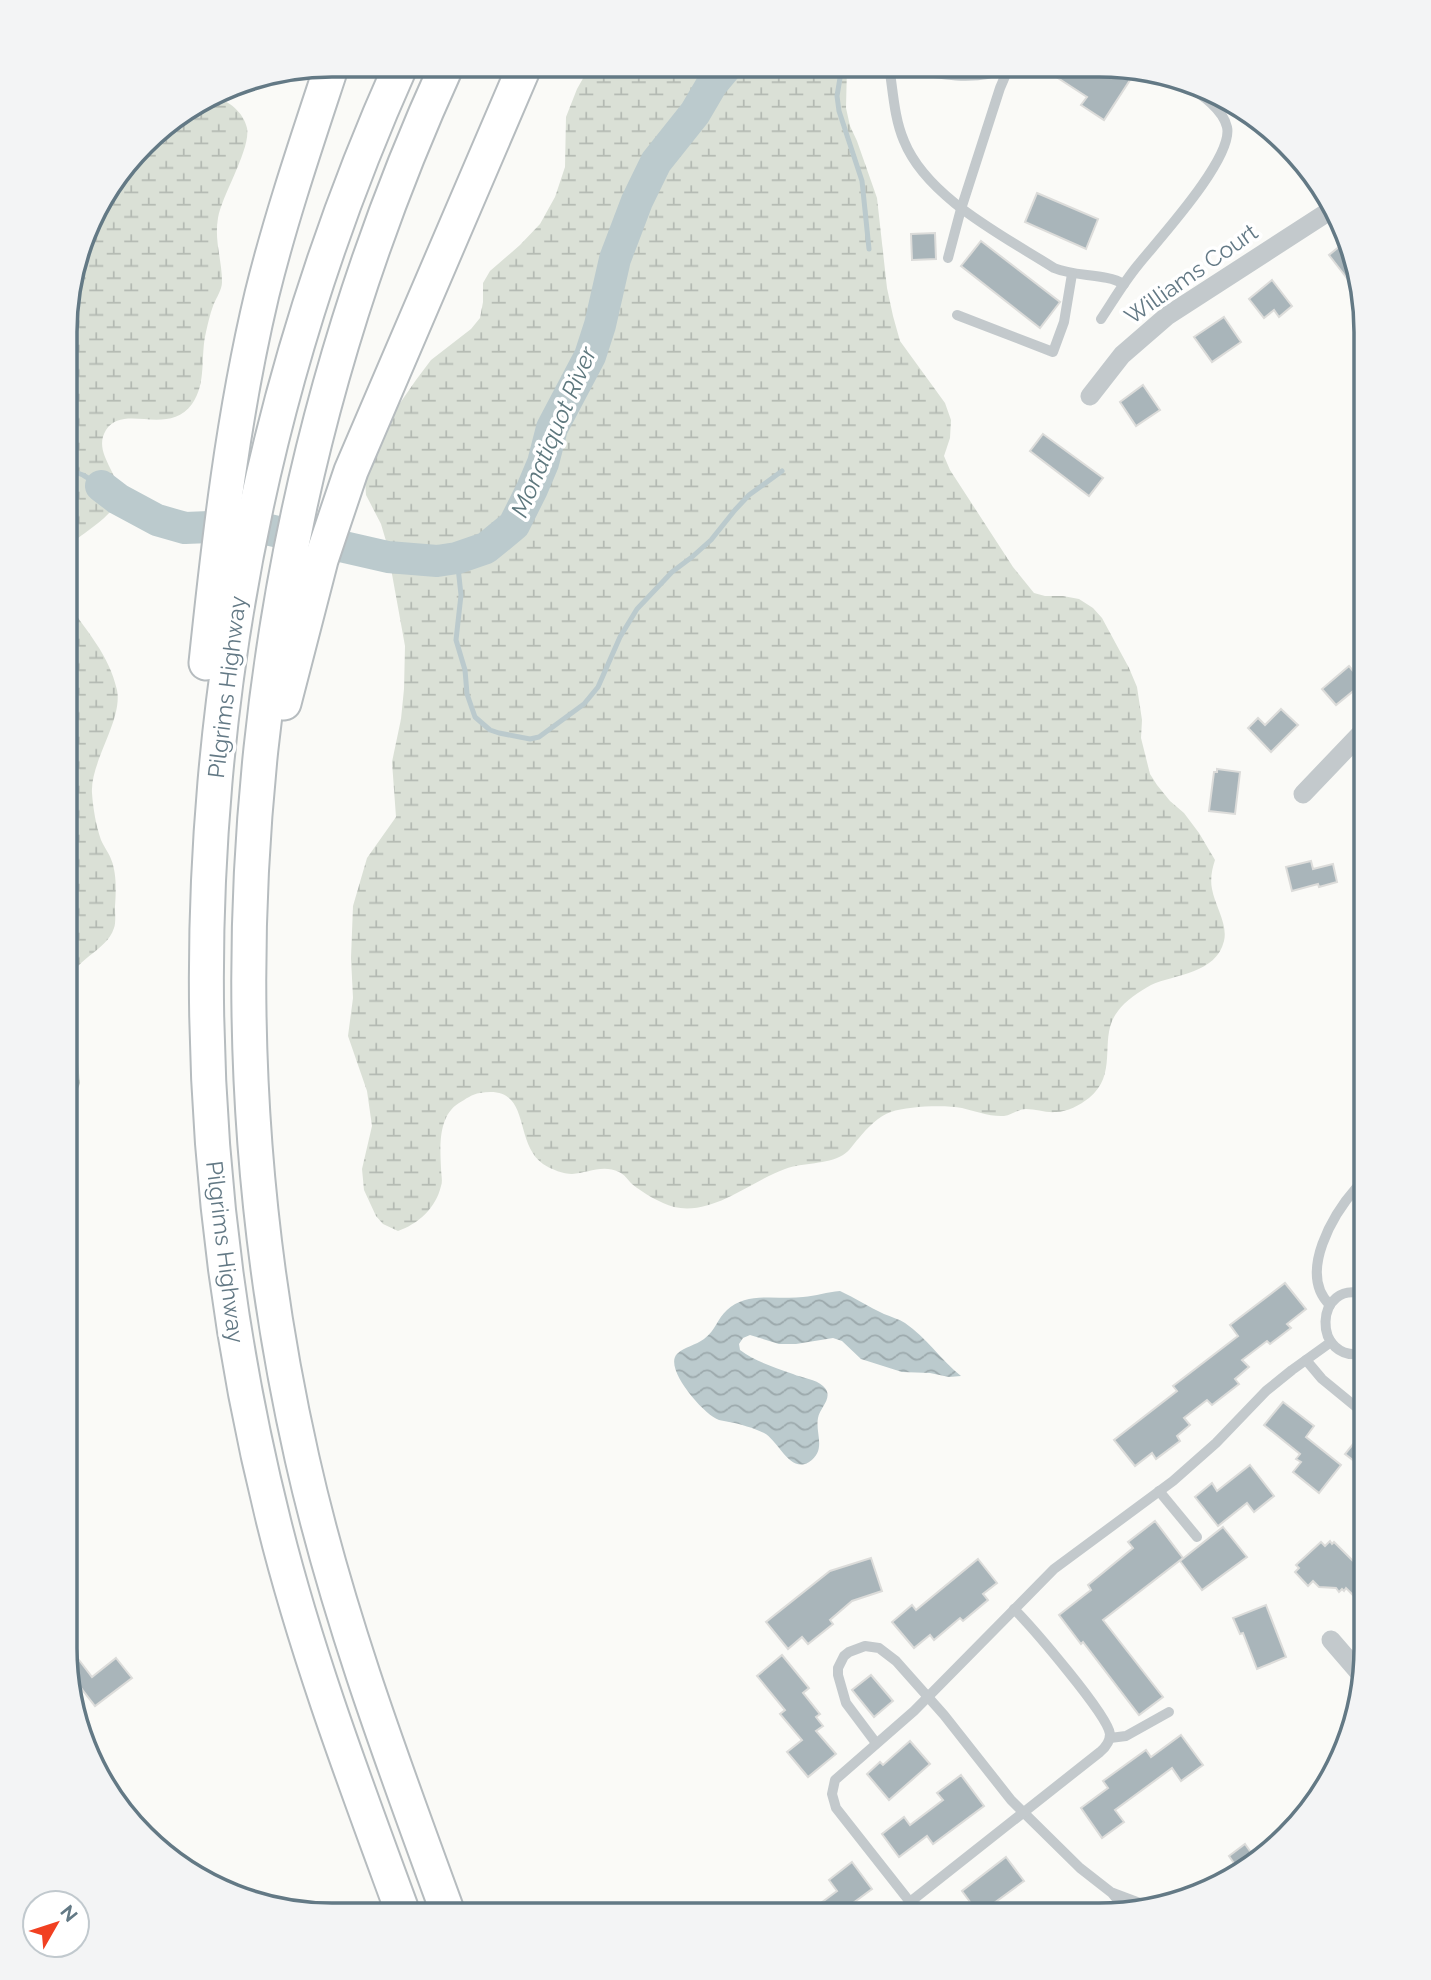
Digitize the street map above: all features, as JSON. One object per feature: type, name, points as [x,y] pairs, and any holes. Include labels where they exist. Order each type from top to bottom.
[{"type":"highway","points":[[230,566],[228,478],[242,387],[263,292],[288,202],[328,77]]},
{"type":"highway","points":[[230,566],[261,484],[285,390],[322,266],[354,177],[396,77]]},
{"type":"highway","points":[[300,578],[303,490],[335,366],[363,276],[408,155],[442,77]]},
{"type":"highway","points":[[300,578],[342,497],[359,451],[520,77]]},
{"type":"highway","name":"Pilgrims Highway","points":[[230,566],[231,639],[216,766],[209,862],[207,956],[208,1083],[217,1199],[230,1305],[276,1534],[311,1655],[399,1903]]},
{"type":"highway","name":"Pilgrims Highway","points":[[300,578],[289,680],[257,850],[248,934],[251,1102],[261,1216],[273,1309],[296,1432],[318,1524],[352,1645],[444,1903]]},
{"type":"street","name":"Williams Court","points":[[1090,396],[1122,355],[1167,316],[1325,214]]},
{"type":"street","points":[[1303,794],[1354,741]]},
{"type":"street","points":[[1331,1640],[1353,1665]]},
{"type":"lane","points":[[891,77],[899,125],[908,151],[937,188],[961,209],[1054,268],[1124,284]]},
{"type":"lane","points":[[948,258],[1004,77]]},
{"type":"lane","points":[[1101,319],[1124,284],[1184,211],[1222,153],[1228,139],[1226,122],[1208,101]]},
{"type":"lane","points":[[957,315],[1052,352],[1063,322],[1072,274]]},
{"type":"lane","points":[[1330,1305],[1320,1289],[1320,1254],[1330,1225],[1354,1191]]},
{"type":"lane","points":[[1354,1292],[1344,1294],[1330,1305],[1325,1325],[1331,1342],[1337,1348],[1354,1354]]},
{"type":"lane","points":[[1169,1712],[1126,1735],[1110,1738],[1100,1752],[910,1902],[836,1808],[832,1794],[832,1787],[839,1775],[929,1697],[1044,1578],[1159,1491],[1216,1443],[1266,1391],[1331,1342]]},
{"type":"lane","points":[[1306,1360],[1322,1379],[1354,1405]]},
{"type":"lane","points":[[1159,1491],[1197,1537]]},
{"type":"lane","points":[[1014,1609],[1031,1626],[1100,1713],[1108,1725],[1110,1738]]},
{"type":"lane","points":[[876,1743],[851,1711],[842,1694],[838,1668],[844,1656],[864,1646],[878,1648],[896,1661],[1024,1813],[1119,1902]]},
{"type":"lane","points":[[1112,1893],[1133,1901]]},
{"type":"green space","points":[[584,77],[847,77],[846,108],[850,126],[877,198],[887,288],[893,316],[900,341],[945,403],[951,420],[950,438],[944,456],[950,470],[1013,567],[1034,593],[1079,599],[1102,618],[1137,687],[1142,720],[1141,738],[1150,774],[1170,801],[1184,813],[1215,860],[1211,885],[1225,935],[1220,952],[1204,967],[1151,985],[1121,1007],[1109,1032],[1104,1078],[1089,1098],[1078,1106],[1060,1112],[1023,1109],[999,1116],[946,1107],[898,1110],[878,1119],[843,1155],[785,1169],[717,1202],[689,1208],[674,1207],[657,1200],[613,1170],[601,1169],[572,1174],[546,1166],[534,1154],[515,1106],[508,1097],[497,1093],[480,1093],[459,1103],[447,1116],[441,1141],[442,1182],[439,1194],[425,1214],[398,1231],[383,1224],[376,1216],[364,1190],[362,1169],[372,1126],[367,1091],[348,1036],[353,998],[353,906],[367,858],[396,817],[392,762],[404,689],[405,646],[386,541],[381,524],[366,495],[365,479],[376,448],[398,406],[431,360],[471,329],[480,318],[483,283],[490,271],[540,224],[555,197],[565,167],[566,117]]},
{"type":"green space","points":[[225,101],[239,112],[247,128],[247,137],[241,160],[218,218],[222,285],[212,309],[204,341],[200,387],[192,404],[182,413],[159,420],[123,419],[114,422],[106,430],[102,440],[103,449],[118,495],[111,511],[77,539],[77,332],[79,299],[86,266],[103,219],[140,164],[177,130]]},
{"type":"green space","points":[[77,616],[108,665],[117,690],[118,702],[96,768],[92,793],[99,835],[114,871],[115,926],[104,944],[77,968]]},
{"type":"green space","points":[[77,1053],[80,1083],[77,1092]]},
{"type":"water","points":[[840,1291],[905,1323],[961,1376],[902,1372],[861,1359],[842,1341],[833,1338],[779,1344],[750,1335],[743,1338],[739,1344],[740,1350],[746,1354],[765,1364],[817,1382],[828,1394],[818,1418],[818,1452],[809,1462],[802,1464],[790,1460],[764,1433],[712,1416],[695,1401],[680,1380],[674,1361],[677,1354],[708,1336],[724,1313],[735,1304],[753,1298],[803,1297]]},
{"type":"building","points":[[1056,77],[1130,80],[1104,120],[1081,105],[1087,97]]},
{"type":"building","points":[[1037,193],[1098,219],[1086,249],[1025,222]]},
{"type":"building","points":[[935,233],[936,259],[912,260],[911,234]]},
{"type":"building","points":[[981,241],[1060,302],[1040,328],[961,266]]},
{"type":"building","points":[[1339,247],[1348,280],[1329,255]]},
{"type":"building","points":[[1272,280],[1292,306],[1279,317],[1274,310],[1264,318],[1249,299]]},
{"type":"building","points":[[1224,317],[1241,342],[1212,362],[1194,337]]},
{"type":"building","points":[[1143,385],[1160,410],[1136,426],[1120,402]]},
{"type":"building","points":[[1043,434],[1103,478],[1089,496],[1030,451]]},
{"type":"building","points":[[1349,666],[1354,672],[1354,690],[1336,705],[1322,689]]},
{"type":"building","points":[[1281,709],[1298,725],[1271,752],[1248,728],[1258,718],[1265,725]]},
{"type":"building","points":[[1217,769],[1240,772],[1235,814],[1209,811],[1214,772],[1217,772]]},
{"type":"building","points":[[1311,861],[1313,869],[1333,864],[1337,882],[1292,891],[1286,867]]},
{"type":"building","points":[[1285,1283],[1306,1309],[1287,1324],[1291,1328],[1270,1344],[1267,1341],[1242,1360],[1249,1367],[1235,1379],[1239,1384],[1212,1405],[1207,1400],[1184,1418],[1190,1425],[1177,1436],[1180,1441],[1156,1459],[1152,1453],[1135,1466],[1114,1440],[1177,1391],[1173,1386],[1238,1336],[1230,1325]]},
{"type":"building","points":[[1283,1402],[1314,1426],[1306,1437],[1341,1465],[1319,1493],[1293,1472],[1301,1462],[1296,1459],[1300,1454],[1264,1425]]},
{"type":"building","points":[[1354,1443],[1354,1461],[1345,1454]]},
{"type":"building","points":[[1250,1465],[1274,1496],[1254,1512],[1247,1503],[1218,1526],[1195,1497],[1212,1483],[1217,1491]]},
{"type":"building","points":[[1155,1521],[1183,1558],[1103,1620],[1163,1697],[1139,1715],[1059,1615],[1091,1590],[1088,1585],[1133,1548],[1128,1542]]},
{"type":"building","points":[[1223,1527],[1247,1557],[1202,1590],[1180,1561]]},
{"type":"building","points":[[1330,1541],[1332,1544],[1334,1542],[1354,1562],[1354,1596],[1346,1588],[1339,1592],[1336,1588],[1319,1587],[1313,1581],[1308,1586],[1295,1572],[1299,1568],[1296,1565],[1321,1542],[1325,1546]]},
{"type":"building","points":[[871,1558],[882,1591],[852,1601],[830,1620],[833,1624],[808,1644],[802,1637],[788,1649],[766,1622],[830,1571]]},
{"type":"building","points":[[978,1559],[997,1583],[983,1594],[988,1600],[963,1621],[960,1618],[934,1640],[930,1635],[914,1648],[892,1622],[912,1605],[916,1610]]},
{"type":"building","points":[[1266,1605],[1286,1657],[1257,1669],[1243,1633],[1240,1634],[1233,1618]]},
{"type":"building","points":[[782,1655],[809,1688],[803,1693],[820,1714],[816,1717],[823,1726],[816,1731],[836,1754],[808,1777],[787,1752],[802,1740],[780,1714],[785,1710],[757,1676]]},
{"type":"building","points":[[116,1658],[132,1678],[95,1706],[80,1687],[78,1661],[92,1677]]},
{"type":"building","points":[[871,1675],[893,1701],[874,1717],[852,1690]]},
{"type":"building","points":[[1181,1735],[1203,1765],[1181,1781],[1172,1768],[1115,1810],[1124,1822],[1102,1838],[1081,1808],[1108,1788],[1103,1781],[1146,1750],[1151,1757]]},
{"type":"building","points":[[910,1741],[930,1764],[889,1800],[867,1774],[880,1762],[883,1765]]},
{"type":"building","points":[[961,1775],[984,1806],[933,1844],[927,1836],[899,1857],[882,1834],[904,1817],[910,1825],[943,1800],[937,1793]]},
{"type":"building","points":[[1245,1844],[1251,1852],[1234,1864],[1229,1856]]},
{"type":"building","points":[[1006,1857],[1024,1881],[994,1903],[971,1903],[962,1891]]},
{"type":"building","points":[[852,1862],[872,1889],[853,1903],[821,1903],[837,1891],[829,1880]]},
{"type":"waterway","name":"Monatiquot River","points":[[101,486],[118,499],[157,520],[185,528],[261,528],[388,557],[437,561],[457,558],[486,548],[514,525],[532,489],[543,463],[552,428],[590,356],[615,259],[637,201],[656,162],[695,113],[718,77]]},
{"type":"waterway","points":[[840,77],[837,96],[839,111],[862,181],[869,249]]},
{"type":"waterway","points":[[457,558],[461,595],[456,640],[465,670],[467,694],[475,717],[490,730],[499,733],[530,739],[539,737],[584,704],[598,687],[620,637],[637,609],[672,572],[711,540],[749,495],[782,471]]},
{"type":"waterway","name":"Monatiquot River","points":[[77,473],[101,486]]}]
